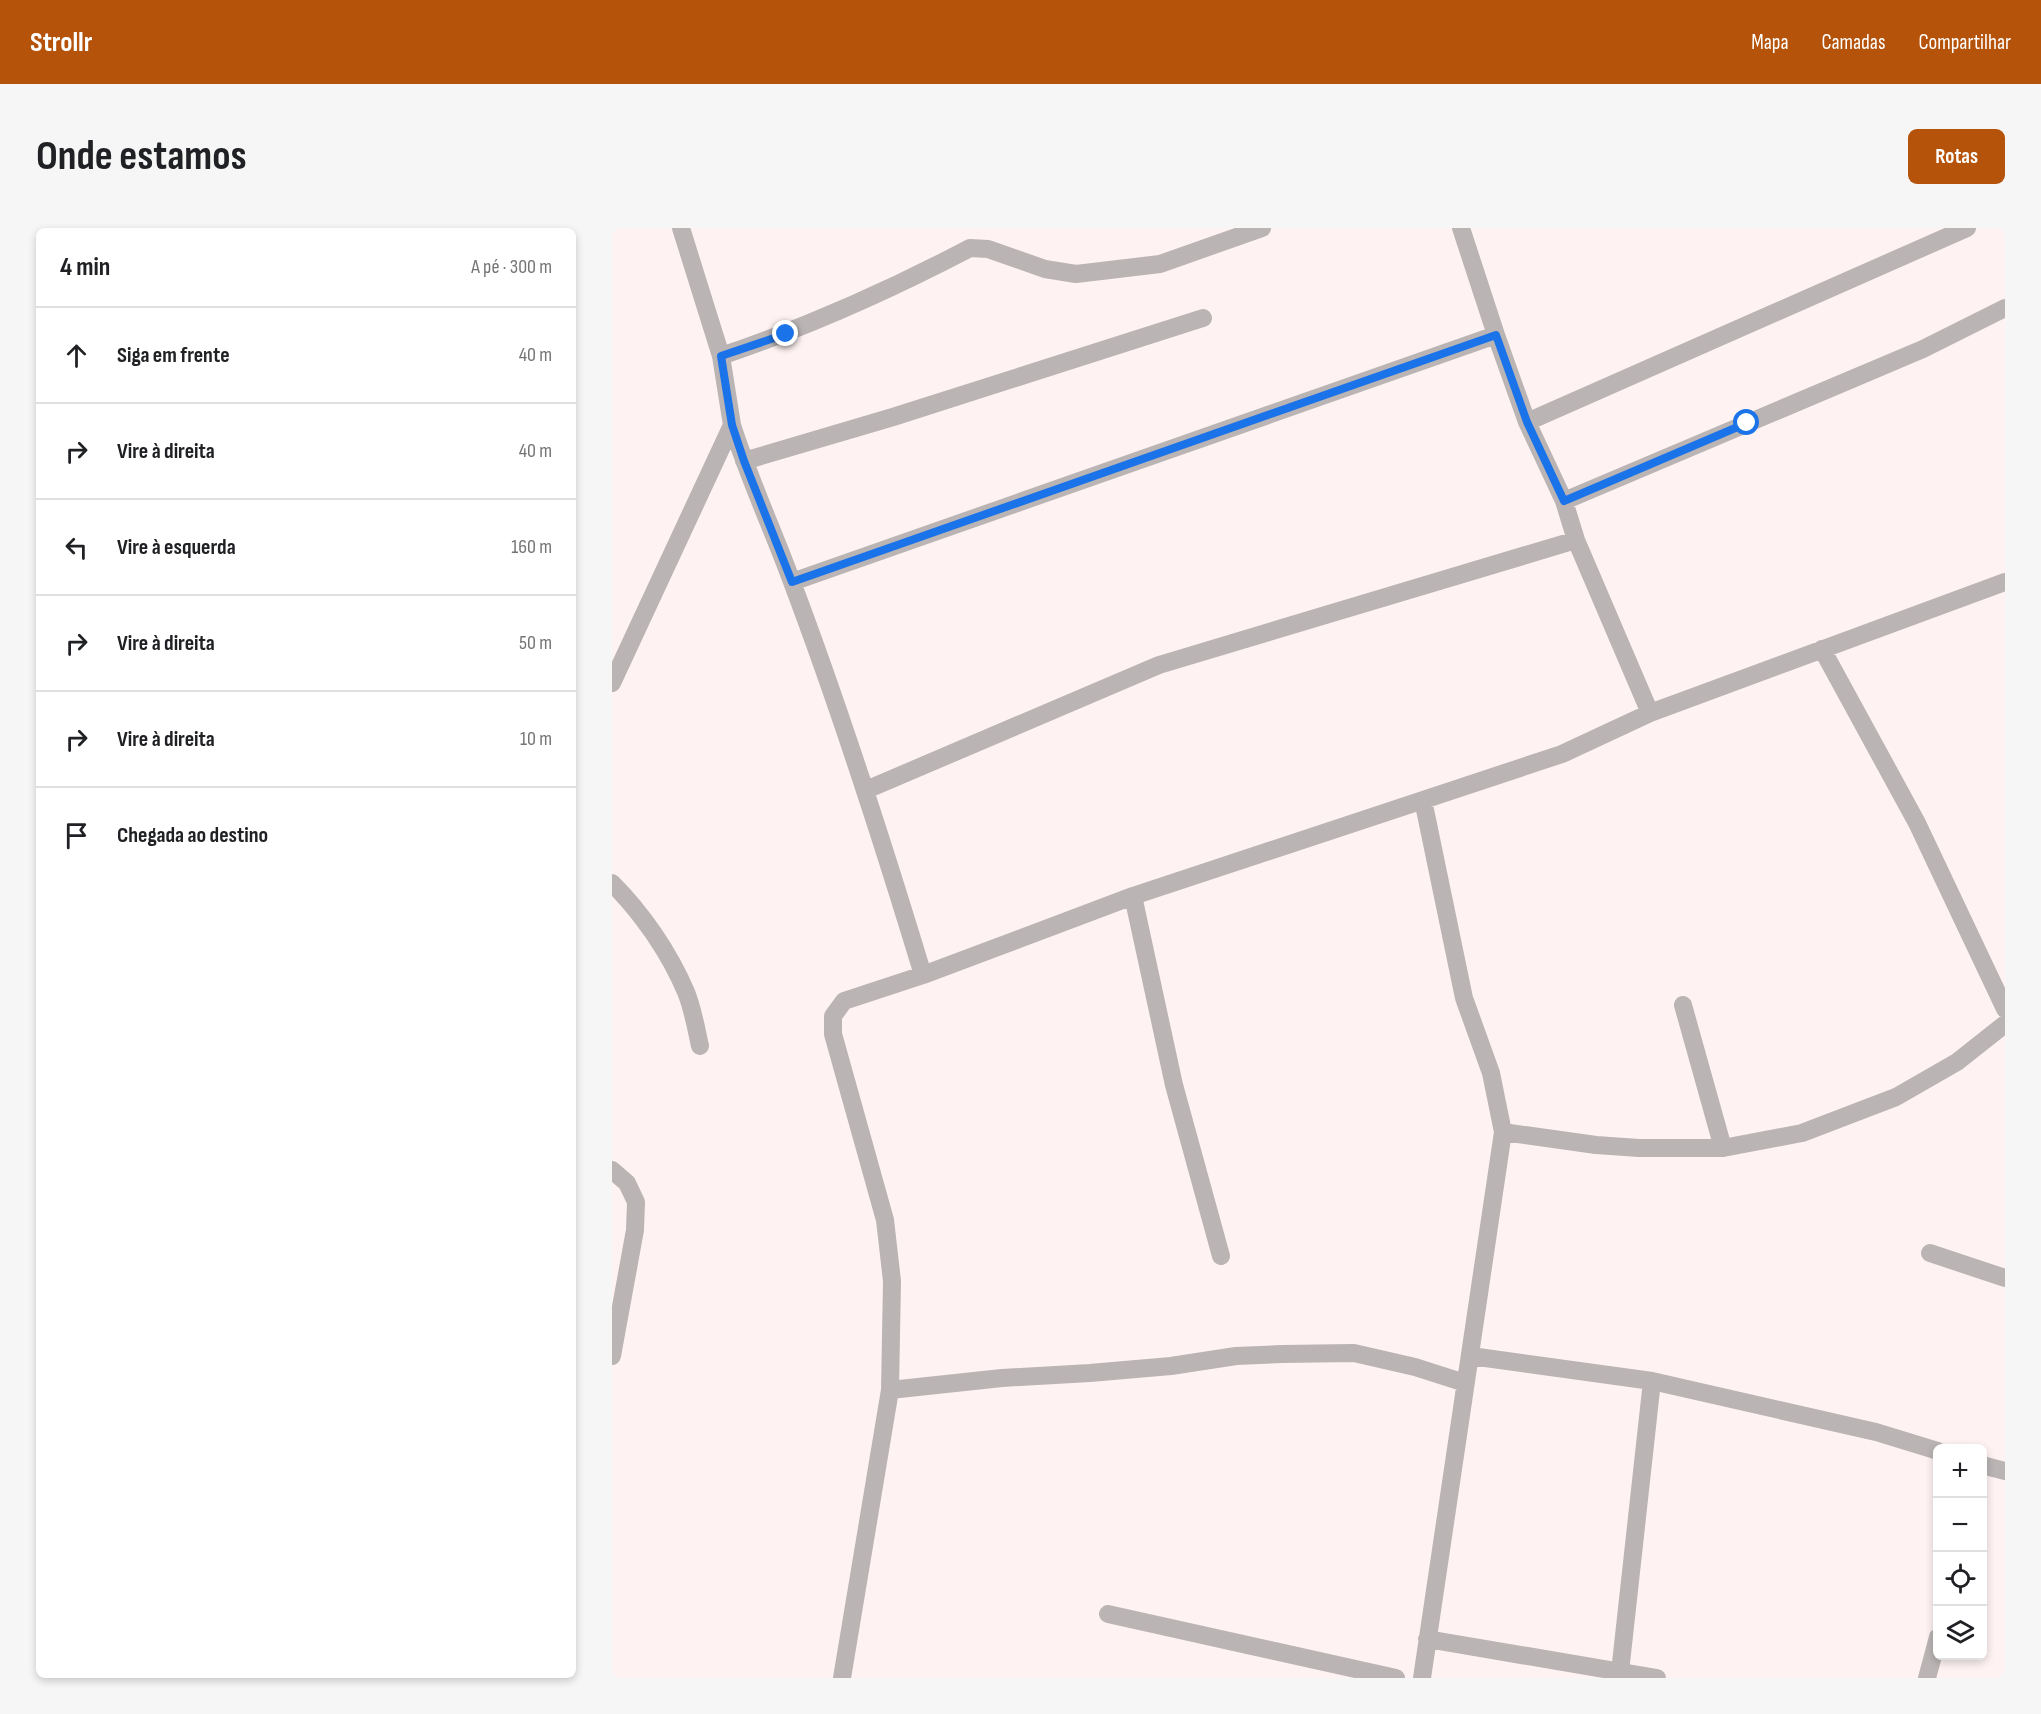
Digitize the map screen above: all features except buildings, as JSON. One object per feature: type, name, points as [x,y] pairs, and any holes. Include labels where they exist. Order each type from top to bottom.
[{"type":"street","points":[[681,228],[721,356],[732,425],[792,582],[866,790],[923,975]]},
{"type":"street","points":[[721,356],[786,334],[855,304],[970,248],[988,249],[1045,269],[1076,274],[1160,264],[1262,228]]},
{"type":"street","points":[[1461,228],[1527,422],[1564,501],[1576,540],[1650,713]]},
{"type":"street","points":[[1527,422],[1967,228]]},
{"type":"street","points":[[1564,501],[1923,349],[2005,308]]},
{"type":"street","points":[[744,461],[893,417],[1203,318]]},
{"type":"street","points":[[792,582],[1496,335]]},
{"type":"street","points":[[612,683],[732,425]]},
{"type":"street","points":[[866,790],[1159,665],[1576,540]]},
{"type":"street","points":[[842,1678],[890,1390],[892,1281],[885,1220],[833,1034],[833,1016],[844,1000],[923,975],[1133,896],[1562,754],[1650,713],[2005,582]]},
{"type":"street","points":[[1822,649],[1917,823],[2005,1009]]},
{"type":"street","points":[[1422,1678],[1503,1132],[1491,1073],[1464,998],[1423,800]]},
{"type":"street","points":[[612,883],[657,939],[675,970],[694,1017],[700,1046]]},
{"type":"street","points":[[1133,896],[1174,1085],[1221,1256]]},
{"type":"street","points":[[1683,1005],[1723,1148]]},
{"type":"street","points":[[1503,1132],[1628,1147],[1723,1148],[1802,1133],[1896,1097],[1958,1062],[2005,1024]]},
{"type":"street","points":[[612,1170],[627,1183],[636,1202],[635,1230],[612,1356]]},
{"type":"street","points":[[1930,1253],[2005,1278]]},
{"type":"street","points":[[890,1390],[1002,1378],[1171,1366],[1236,1356],[1354,1353],[1415,1367],[1465,1383]]},
{"type":"street","points":[[1471,1356],[1652,1381],[1876,1432],[1933,1449]]},
{"type":"street","points":[[1620,1671],[1652,1381]]},
{"type":"street","points":[[1987,1467],[2005,1471]]},
{"type":"street","points":[[1108,1614],[1396,1678]]},
{"type":"street","points":[[1427,1639],[1657,1678]]},
{"type":"street","points":[[1927,1678],[1933,1656]]},
{"type":"route","points":[[786,334],[721,356],[732,425],[792,582],[1496,335],[1527,422],[1564,501],[1747,423]]}]
